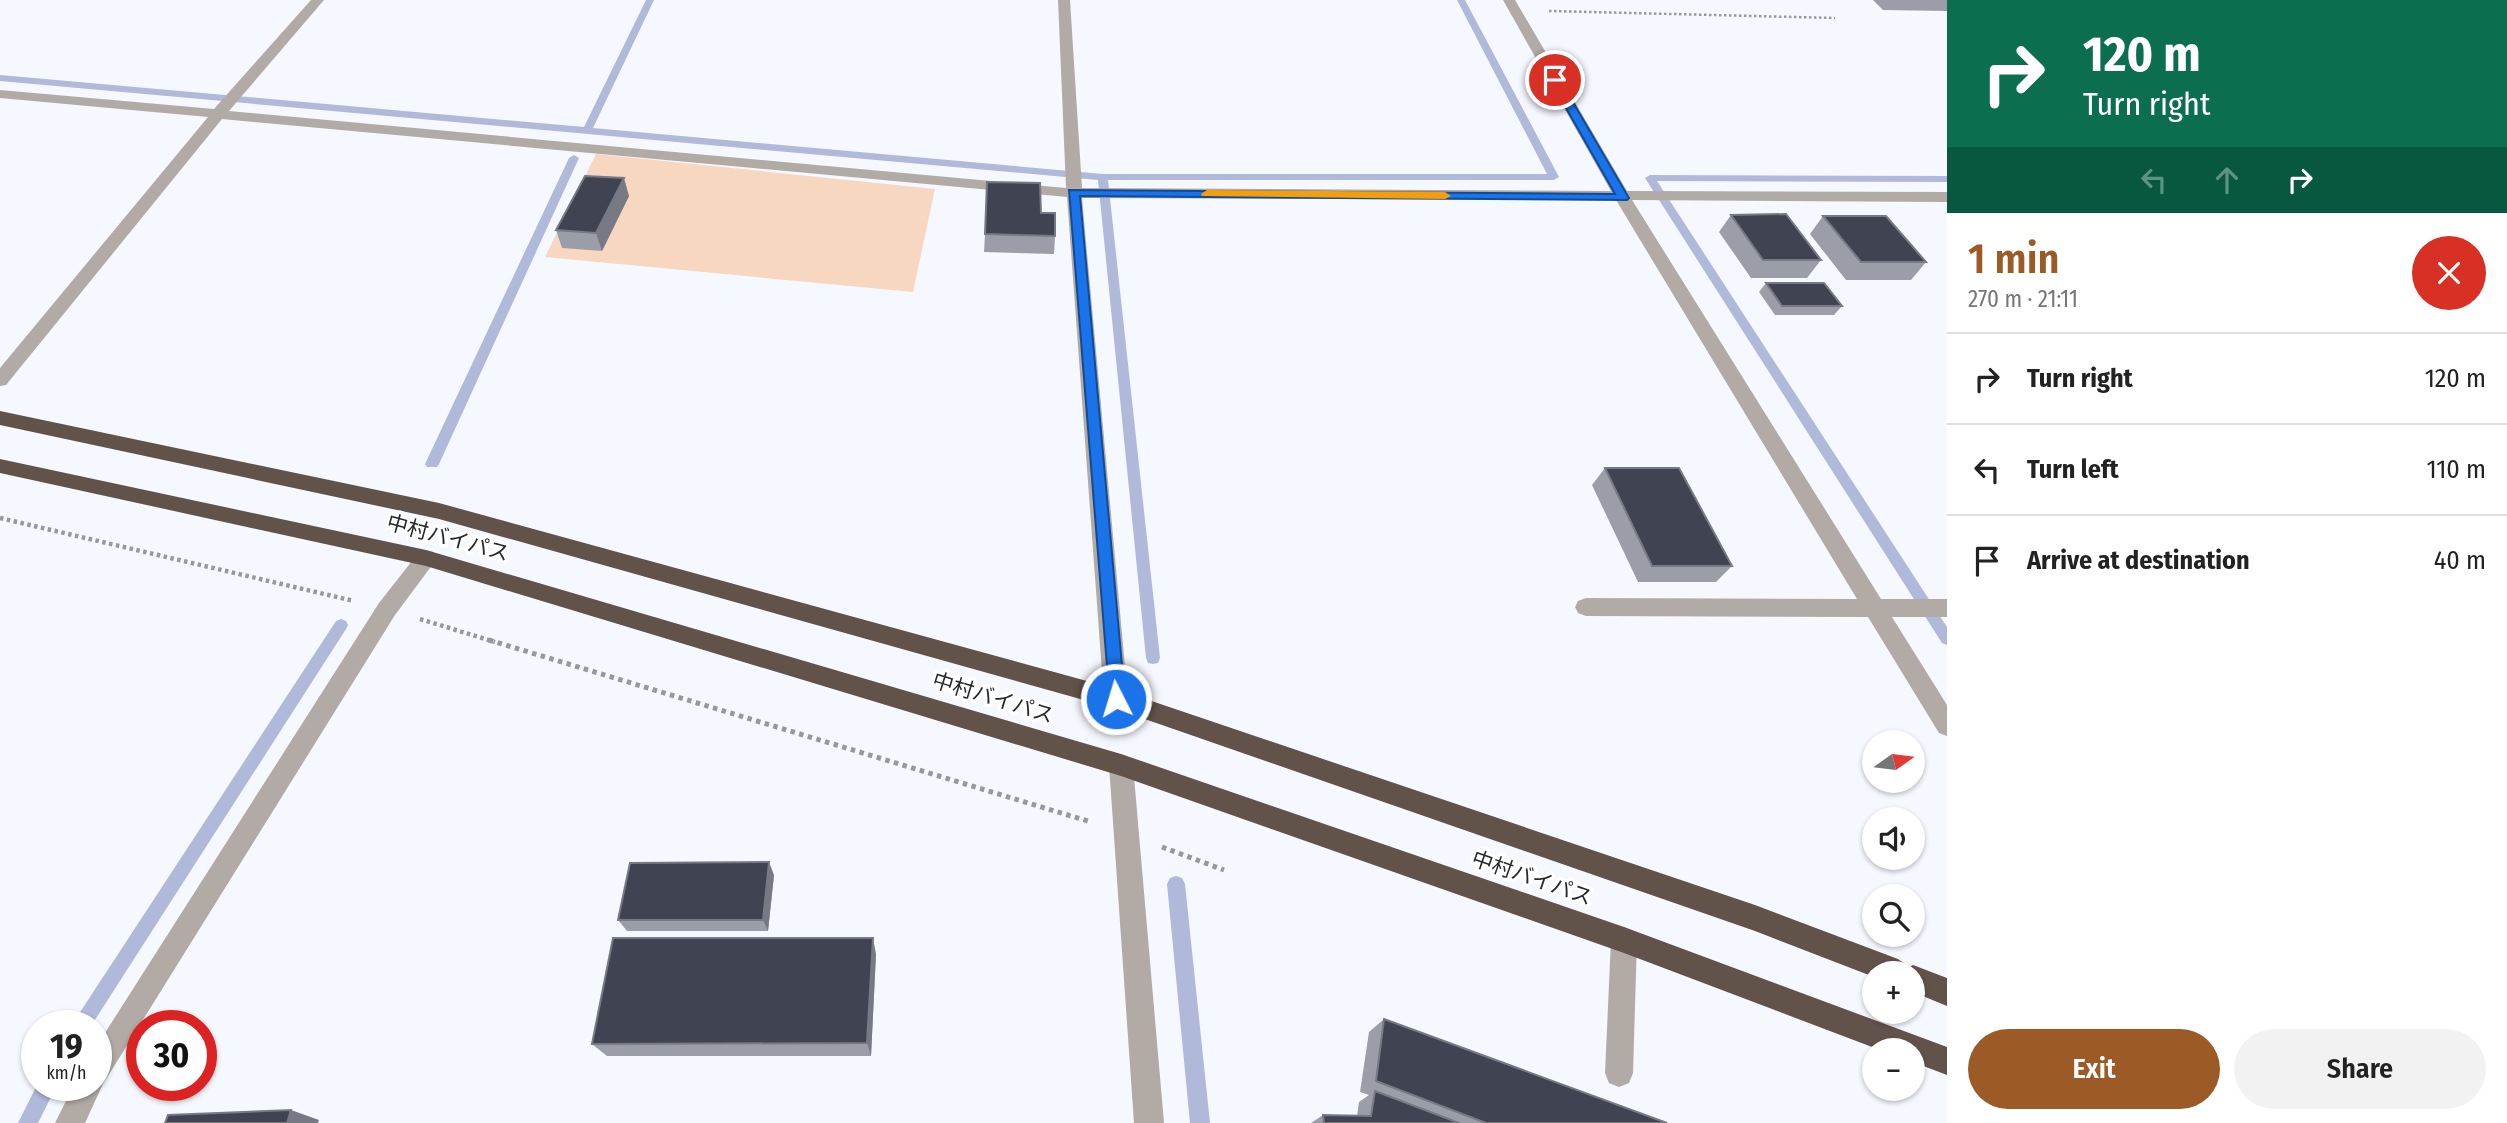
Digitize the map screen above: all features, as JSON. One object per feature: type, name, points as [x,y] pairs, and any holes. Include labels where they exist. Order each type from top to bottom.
[{"type":"highway","name":"中村バイパス","points":[[0,418],[439,511],[1116,699],[1755,918],[1867,961]]},
{"type":"highway","name":"中村バイパス","points":[[0,466],[426,558],[1121,765],[1624,940],[1947,1061]]},
{"type":"highway","points":[[1925,984],[1947,992]]},
{"type":"street","points":[[0,380],[219,113],[318,0]]},
{"type":"street","points":[[1064,0],[1074,193],[1116,699]]},
{"type":"street","points":[[1512,5],[1623,198],[1947,726]]},
{"type":"street","points":[[0,94],[1074,193],[1623,198],[1947,197]]},
{"type":"street","points":[[112,1047],[387,609],[426,558]]},
{"type":"street","points":[[1586,607],[1947,608]]},
{"type":"street","points":[[1121,765],[1149,1123]]},
{"type":"street","points":[[1619,1073],[1624,940]]},
{"type":"street","points":[[70,1123],[81,1101]]},
{"type":"path","points":[[1512,5],[1835,18]]},
{"type":"path","points":[[0,518],[387,609],[1128,834],[1224,870]]},
{"type":"shaded area","points":[[596,154],[935,189],[913,292],[545,257]]},
{"type":"building","points":[[585,176],[624,178],[596,233],[556,230]]},
{"type":"building","points":[[987,182],[1040,183],[1041,213],[1055,213],[1055,236],[985,234]]},
{"type":"building","points":[[1786,214],[1821,260],[1763,260],[1731,215]]},
{"type":"building","points":[[1823,216],[1886,216],[1926,262],[1861,262]]},
{"type":"building","points":[[1766,283],[1824,283],[1842,306],[1782,306]]},
{"type":"building","points":[[1605,468],[1679,468],[1732,566],[1652,566]]},
{"type":"building","points":[[769,862],[763,920],[618,920],[630,863]]},
{"type":"building","points":[[613,938],[873,938],[867,1043],[592,1044]]},
{"type":"building","points":[[1384,1019],[1667,1123],[1486,1123],[1376,1081]]},
{"type":"building","points":[[1375,1091],[1459,1123],[1324,1123],[1323,1115],[1371,1116]]},
{"type":"building","points":[[291,1110],[287,1123],[165,1123],[168,1115]]},
{"type":"waterway","points":[[587,131],[650,0]]},
{"type":"waterway","points":[[1103,177],[1554,177],[1461,0]]},
{"type":"waterway","points":[[0,78],[587,131]]},
{"type":"waterway","points":[[587,131],[1103,177]]},
{"type":"waterway","points":[[432,464],[574,158]]},
{"type":"waterway","points":[[1103,177],[1153,658]]},
{"type":"waterway","points":[[1947,179],[1650,178],[1947,639]]},
{"type":"waterway","points":[[90,1010],[341,625]]},
{"type":"waterway","points":[[1176,884],[1200,1123]]},
{"type":"waterway","points":[[28,1123],[39,1101]]},
{"type":"slow traffic","points":[[1207,194],[1445,196]]},
{"type":"route","points":[[1116,699],[1074,193],[1623,198],[1555,80]]}]
